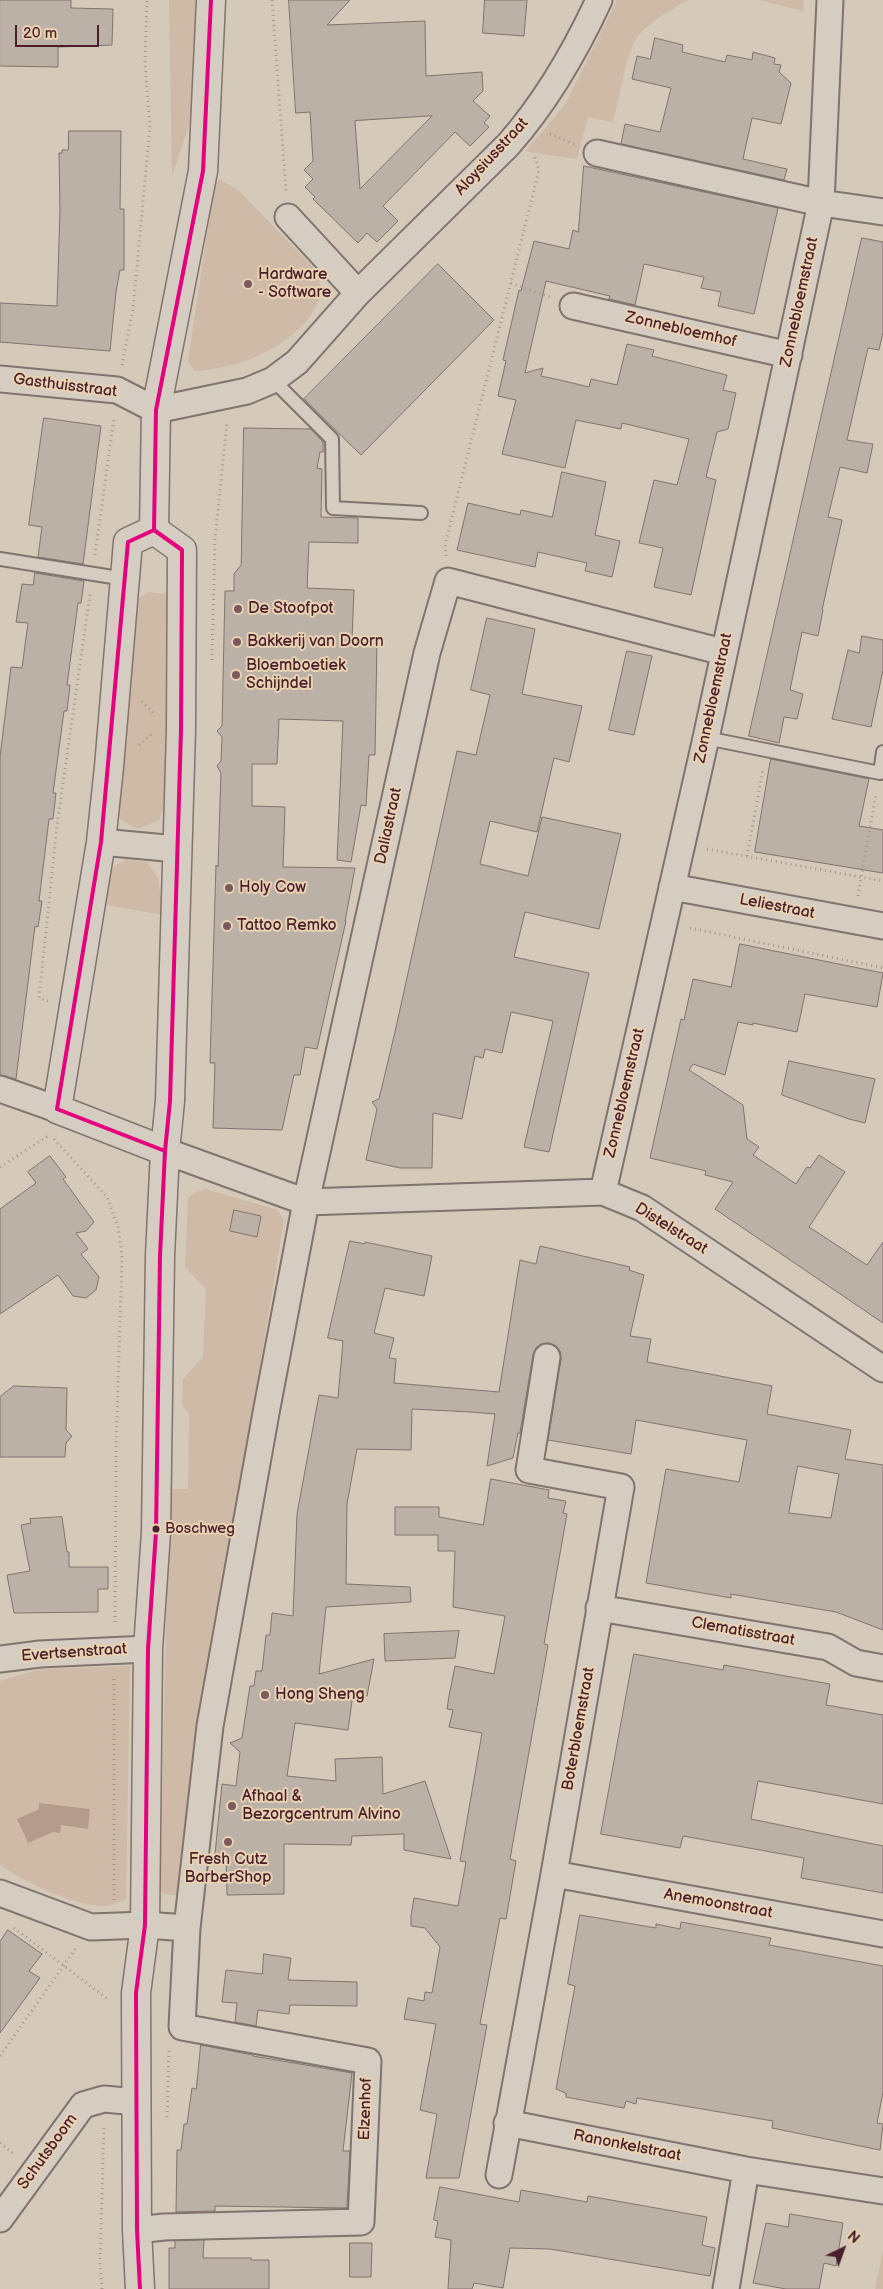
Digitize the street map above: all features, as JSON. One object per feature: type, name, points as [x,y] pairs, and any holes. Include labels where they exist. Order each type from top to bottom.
[{"type":"street","points":[[154,530],[156,410],[203,171],[208,99],[211,0]]},
{"type":"street","name":"Aloysiusstraat","points":[[156,410],[247,391],[273,380],[297,362],[358,293],[508,145],[526,124],[578,46],[599,0]]},
{"type":"street","name":"Zonnebloemstraat","points":[[603,1192],[706,738],[821,203],[830,0]]},
{"type":"street","points":[[597,153],[821,203],[883,212]]},
{"type":"street","points":[[288,217],[358,293]]},
{"type":"street","name":"Zonnebloemhof","points":[[573,306],[789,355]]},
{"type":"street","name":"Gasthuisstraat","points":[[0,379],[117,390],[156,410]]},
{"type":"street","points":[[57,1109],[101,842],[128,542],[154,530]]},
{"type":"street","points":[[140,2289],[137,2230],[136,1993],[145,1925],[148,1649],[156,1532],[160,1256],[165,1151],[170,1100],[181,730],[182,550],[154,530]]},
{"type":"street","points":[[448,581],[723,652]]},
{"type":"street","name":"Daliastraat","points":[[306,1202],[427,653],[448,581]]},
{"type":"street","points":[[101,842],[177,849]]},
{"type":"street","name":"Leliestraat","points":[[672,887],[883,926]]},
{"type":"street","points":[[0,1090],[57,1109],[165,1151],[306,1202],[210,1726],[187,1928],[145,1925],[102,1926],[0,1893]]},
{"type":"street","name":"Distelstraat","points":[[306,1202],[603,1192],[642,1208],[883,1369]]},
{"type":"street","name":"Boterbloemstraat","points":[[499,2175],[554,1874],[621,1487],[529,1470],[547,1357]]},
{"type":"street","name":"Clematisstraat","points":[[599,1608],[828,1647],[856,1663],[883,1668]]},
{"type":"street","name":"Evertsenstraat","points":[[0,1659],[40,1654],[148,1649]]},
{"type":"street","name":"Anemoonstraat","points":[[554,1874],[883,1934]]},
{"type":"street","name":"Elzenhof","points":[[137,2230],[164,2226],[361,2222],[368,2061],[182,2027],[187,1928]]},
{"type":"street","name":"Schutsboom","points":[[0,2219],[83,2105],[104,2099],[137,2102]]},
{"type":"street","name":"Ranonkelstraat","points":[[507,2123],[746,2170],[883,2191]]},
{"type":"street","points":[[726,2289],[746,2170]]},
{"type":"lane","points":[[273,380],[332,439],[333,508],[421,514]]},
{"type":"lane","points":[[0,559],[125,579]]},
{"type":"lane","points":[[706,738],[880,772],[883,752]]},
{"type":"path","points":[[74,1009],[39,998],[57,825],[117,390],[134,309],[150,127],[145,63],[147,0]]},
{"type":"path","points":[[272,0],[288,217]]},
{"type":"path","points":[[526,124],[597,153]]},
{"type":"path","points":[[448,581],[445,546],[539,170],[526,124]]},
{"type":"path","points":[[511,282],[573,306]]},
{"type":"path","points":[[212,666],[215,539],[229,394]]},
{"type":"path","points":[[142,700],[154,714]]},
{"type":"path","points":[[109,767],[158,730]]},
{"type":"path","points":[[747,856],[767,751]]},
{"type":"path","points":[[853,921],[880,772]]},
{"type":"path","points":[[681,845],[883,881]]},
{"type":"path","points":[[663,922],[883,968]]},
{"type":"path","points":[[0,1167],[50,1135],[107,1197],[118,1227],[122,1256],[116,1451],[114,1650],[102,1926],[64,1965],[0,2056]]},
{"type":"path","points":[[8,1923],[111,2002],[112,1992]]},
{"type":"path","points":[[166,2127],[169,2048]]},
{"type":"path","points":[[102,2289],[100,2263],[104,2099]]},
{"type":"shaded area","points":[[169,0],[202,0],[189,125],[172,176]]},
{"type":"shaded area","points":[[617,0],[689,0],[645,28],[636,39],[625,68],[613,122],[588,117],[577,159],[528,152],[526,150],[565,105]]},
{"type":"shaded area","points":[[758,0],[804,0],[803,11]]},
{"type":"shaded area","points":[[219,179],[238,190],[315,269],[323,293],[306,322],[292,335],[266,352],[224,367],[194,371],[188,361],[214,187]]},
{"type":"shaded area","points":[[148,592],[166,594],[175,605],[171,789],[159,820],[138,829],[120,819],[113,789],[131,604]]},
{"type":"shaded area","points":[[125,859],[147,862],[158,878],[163,915],[101,904],[113,868]]},
{"type":"shaded area","points":[[205,1189],[278,1210],[284,1221],[241,1479],[210,1644],[194,1804],[179,1896],[160,1893],[169,1489],[188,1489],[189,1413],[182,1406],[183,1379],[203,1357],[206,1289],[185,1267],[188,1198]]},
{"type":"shaded area","points":[[130,1666],[126,1899],[109,1905],[91,1905],[50,1892],[0,1865],[0,1681],[41,1669]],"holes":[[[39,1809],[89,1809],[88,1829],[17,1819]]]},
{"type":"shaded area","points":[[39,1803],[90,1809],[88,1829],[61,1825],[60,1833],[53,1832],[28,1843],[17,1819],[39,1809]]},
{"type":"shaded area","points":[[883,2250],[883,2289],[875,2289]]},
{"type":"building","points":[[0,0],[71,0],[71,8],[113,9],[112,45],[58,47],[58,67],[0,66]]},
{"type":"building","points":[[289,0],[350,0],[327,25],[425,21],[426,76],[482,72],[483,91],[473,101],[490,116],[484,123],[489,127],[470,146],[455,132],[383,206],[398,221],[377,242],[367,233],[358,243],[313,199],[315,197],[305,187],[313,179],[304,170],[313,161],[310,112],[296,113]],"holes":[[[432,116],[360,189],[355,121]]]},
{"type":"building","points":[[485,0],[527,0],[524,36],[483,33]]},
{"type":"building","points":[[655,38],[683,45],[682,52],[725,62],[727,55],[752,60],[753,52],[775,58],[774,64],[781,65],[779,72],[791,83],[781,124],[752,118],[743,159],[787,169],[784,180],[621,144],[625,124],[660,132],[671,88],[632,79],[637,56],[650,59]]},
{"type":"building","points":[[69,131],[121,131],[120,209],[124,209],[124,270],[120,270],[116,292],[110,351],[0,342],[0,303],[57,306],[60,210],[59,153],[62,153],[62,150],[68,150]]},
{"type":"building","points":[[584,166],[778,208],[754,314],[718,306],[721,292],[701,288],[704,277],[644,264],[635,305],[609,299],[610,296],[546,281],[525,373],[543,368],[541,376],[589,387],[591,379],[617,385],[627,344],[654,350],[652,356],[727,375],[723,390],[736,393],[728,429],[717,432],[706,477],[716,480],[691,595],[654,587],[663,548],[639,543],[654,480],[677,485],[689,439],[622,423],[621,429],[576,420],[565,468],[502,454],[516,400],[498,396],[506,361],[503,360],[519,290],[521,291],[534,241],[569,249],[573,230],[578,232]]},
{"type":"building","points":[[862,238],[883,242],[883,332],[879,350],[868,348],[847,440],[873,444],[867,473],[840,467],[828,517],[842,520],[818,636],[802,632],[790,690],[803,694],[797,719],[784,717],[779,743],[749,736]]},
{"type":"building","points":[[438,264],[494,320],[361,455],[304,399]]},
{"type":"building","points":[[44,418],[101,426],[83,564],[38,557],[42,527],[29,525]]},
{"type":"building","points":[[244,428],[311,429],[323,442],[323,452],[320,452],[317,468],[322,469],[321,517],[358,518],[358,543],[309,542],[307,588],[354,590],[352,639],[377,640],[375,755],[369,755],[366,806],[361,805],[351,862],[337,860],[343,721],[279,719],[277,764],[252,764],[252,806],[285,807],[283,867],[355,868],[346,921],[317,1049],[305,1047],[300,1075],[294,1075],[282,1130],[213,1128],[215,1063],[210,1063],[216,865],[218,867],[221,773],[217,766],[221,761],[222,737],[217,731],[222,726],[225,591],[234,591],[234,574],[241,565]]},
{"type":"building","points":[[562,472],[606,482],[595,535],[620,541],[612,577],[585,571],[587,563],[538,552],[535,567],[457,550],[468,503],[520,515],[521,510],[552,517]]},
{"type":"building","points":[[35,573],[84,581],[81,603],[78,603],[67,685],[70,685],[67,711],[64,711],[53,793],[56,793],[53,819],[49,819],[39,901],[42,901],[38,927],[35,926],[16,1079],[0,1075],[0,757],[11,667],[22,668],[28,623],[16,622],[22,584],[33,585]]},
{"type":"building","points":[[487,618],[535,629],[522,694],[582,706],[569,762],[554,758],[537,832],[490,821],[480,864],[528,876],[542,817],[621,834],[599,929],[525,912],[514,957],[589,973],[549,1152],[524,1147],[553,1021],[511,1012],[502,1053],[485,1049],[483,1058],[475,1056],[462,1119],[433,1113],[432,1168],[400,1168],[366,1160],[377,1109],[372,1102],[379,1099],[457,751],[476,755],[490,695],[471,690]]},
{"type":"building","points":[[862,636],[883,640],[883,670],[871,727],[832,719],[848,650],[859,653]]},
{"type":"building","points":[[627,651],[652,656],[634,735],[609,730]]},
{"type":"building","points":[[771,759],[869,779],[859,826],[883,830],[883,873],[755,852]]},
{"type":"building","points":[[740,944],[883,973],[877,1007],[805,994],[797,1032],[753,1023],[753,1025],[738,1022],[725,1075],[693,1064],[689,1070],[743,1105],[747,1139],[759,1147],[753,1155],[796,1184],[807,1167],[810,1168],[819,1155],[845,1172],[809,1227],[867,1265],[883,1242],[883,1323],[715,1209],[733,1182],[705,1175],[706,1171],[650,1158],[681,1019],[684,1020],[693,979],[731,987]]},
{"type":"building","points":[[789,1061],[875,1079],[865,1123],[782,1095]]},
{"type":"building","points":[[50,1156],[66,1177],[63,1179],[94,1222],[86,1231],[76,1233],[88,1249],[81,1254],[99,1277],[96,1290],[86,1298],[73,1296],[58,1275],[0,1314],[0,1209],[36,1183],[28,1172]]},
{"type":"building","points":[[234,1210],[261,1216],[257,1237],[230,1231]]},
{"type":"building","points":[[350,1241],[365,1244],[365,1242],[432,1256],[424,1296],[385,1288],[374,1333],[394,1338],[389,1358],[396,1359],[394,1383],[499,1392],[520,1260],[536,1264],[540,1246],[630,1267],[629,1270],[644,1275],[630,1336],[651,1339],[647,1362],[772,1386],[767,1414],[851,1430],[845,1459],[883,1465],[883,1630],[836,1612],[731,1594],[731,1598],[646,1583],[666,1469],[739,1482],[747,1440],[636,1420],[631,1454],[548,1440],[561,1359],[560,1351],[556,1346],[549,1343],[541,1344],[536,1348],[533,1355],[520,1433],[518,1433],[513,1458],[487,1466],[495,1414],[471,1412],[412,1409],[411,1450],[357,1449],[347,1504],[346,1584],[410,1587],[411,1602],[326,1607],[319,1674],[374,1659],[367,1696],[353,1694],[348,1730],[295,1723],[287,1776],[336,1781],[335,1759],[382,1757],[383,1794],[425,1781],[451,1859],[404,1850],[404,1834],[352,1836],[351,1845],[284,1844],[284,1894],[227,1895],[226,1855],[215,1854],[222,1784],[236,1786],[240,1752],[230,1743],[242,1738],[250,1686],[254,1686],[256,1671],[262,1671],[266,1635],[270,1635],[272,1613],[293,1616],[297,1514],[319,1395],[338,1398],[343,1341],[328,1338]],"holes":[[[798,1466],[839,1474],[831,1518],[789,1513]]]},
{"type":"building","points":[[14,1386],[67,1388],[66,1430],[72,1436],[66,1443],[65,1457],[0,1457],[0,1397]]},
{"type":"building","points":[[491,1479],[549,1490],[548,1498],[566,1501],[563,1513],[567,1514],[544,1644],[548,1645],[510,1859],[516,1861],[506,1919],[500,1918],[480,2024],[487,2025],[459,2178],[426,2178],[437,2114],[420,2110],[436,2024],[404,2019],[408,1998],[424,2001],[425,1992],[432,1993],[440,1947],[425,1928],[411,1926],[411,1916],[414,1898],[458,1906],[466,1862],[460,1861],[482,1733],[449,1727],[453,1710],[447,1709],[449,1696],[455,1666],[494,1674],[505,1616],[453,1607],[455,1551],[438,1551],[438,1535],[395,1535],[395,1507],[439,1507],[439,1517],[483,1525]]},
{"type":"building","points":[[62,1517],[67,1552],[69,1552],[69,1567],[108,1567],[108,1589],[98,1589],[98,1612],[14,1613],[7,1575],[30,1571],[21,1525],[31,1523],[30,1519]]},
{"type":"building","points":[[459,1631],[455,1658],[385,1661],[384,1634]]},
{"type":"building","points":[[634,1654],[723,1670],[724,1665],[830,1684],[826,1705],[883,1715],[883,1804],[758,1781],[751,1819],[883,1846],[883,1893],[801,1878],[804,1858],[683,1836],[680,1848],[601,1834]]},
{"type":"building","points":[[580,1915],[656,1928],[656,1924],[680,1929],[681,1922],[771,1938],[769,1945],[883,1966],[883,2092],[877,2123],[883,2124],[880,2150],[772,2128],[773,2121],[637,2098],[636,2104],[626,2101],[624,2108],[566,2097],[566,2093],[556,2089],[575,1986],[568,1984]]},
{"type":"building","points":[[8,1930],[42,1954],[29,1971],[40,1978],[0,2033],[0,1942]]},
{"type":"building","points":[[264,1954],[291,1958],[288,1980],[357,1982],[357,2006],[290,2005],[289,2014],[258,2010],[256,2026],[235,2022],[237,2003],[222,2002],[226,1970],[262,1974]]},
{"type":"building","points":[[201,2045],[352,2073],[343,2151],[350,2151],[347,2208],[215,2206],[215,2211],[176,2212],[177,2150],[181,2150],[184,2124],[187,2124],[192,2088],[196,2089]]},
{"type":"building","points":[[440,2187],[519,2202],[521,2190],[587,2202],[588,2196],[707,2217],[702,2245],[715,2248],[710,2276],[550,2249],[510,2248],[503,2288],[474,2283],[472,2289],[448,2289],[451,2240],[435,2237],[438,2221],[434,2220]]},
{"type":"building","points":[[790,2214],[843,2223],[836,2266],[824,2263],[819,2289],[786,2289],[753,2283],[766,2223],[788,2227]]},
{"type":"building","points":[[204,2240],[203,2258],[269,2260],[269,2289],[169,2289],[169,2248],[175,2248],[175,2241]]},
{"type":"building","points":[[350,2243],[372,2243],[371,2277],[350,2277]]},
{"type":"transit line","points":[[154,530],[156,410],[203,171],[211,0]]},
{"type":"transit line","points":[[154,530],[128,542],[101,842],[57,1109],[165,1151]]},
{"type":"transit line","points":[[140,2289],[137,2230],[136,1993],[145,1925],[148,1649],[156,1532],[160,1256],[165,1151],[170,1101],[181,730],[182,550],[154,530]]},
{"type":"place","name":"Hardware - Software","points":[[248,284]]},
{"type":"place","name":"De Stoofpot","points":[[238,609]]},
{"type":"place","name":"Bakkerij van Doorn","points":[[237,642]]},
{"type":"place","name":"Bloemboetiek Schijndel","points":[[236,675]]},
{"type":"place","name":"Holy Cow","points":[[229,888]]},
{"type":"place","name":"Tattoo Remko","points":[[227,926]]},
{"type":"place","name":"Boschweg","points":[[156,1529]]},
{"type":"place","name":"Hong Sheng","points":[[265,1695]]},
{"type":"place","name":"Afhaal & Bezorgcentrum Alvino","points":[[232,1806]]},
{"type":"place","name":"Fresh Cutz BarberShop","points":[[228,1842]]}]
